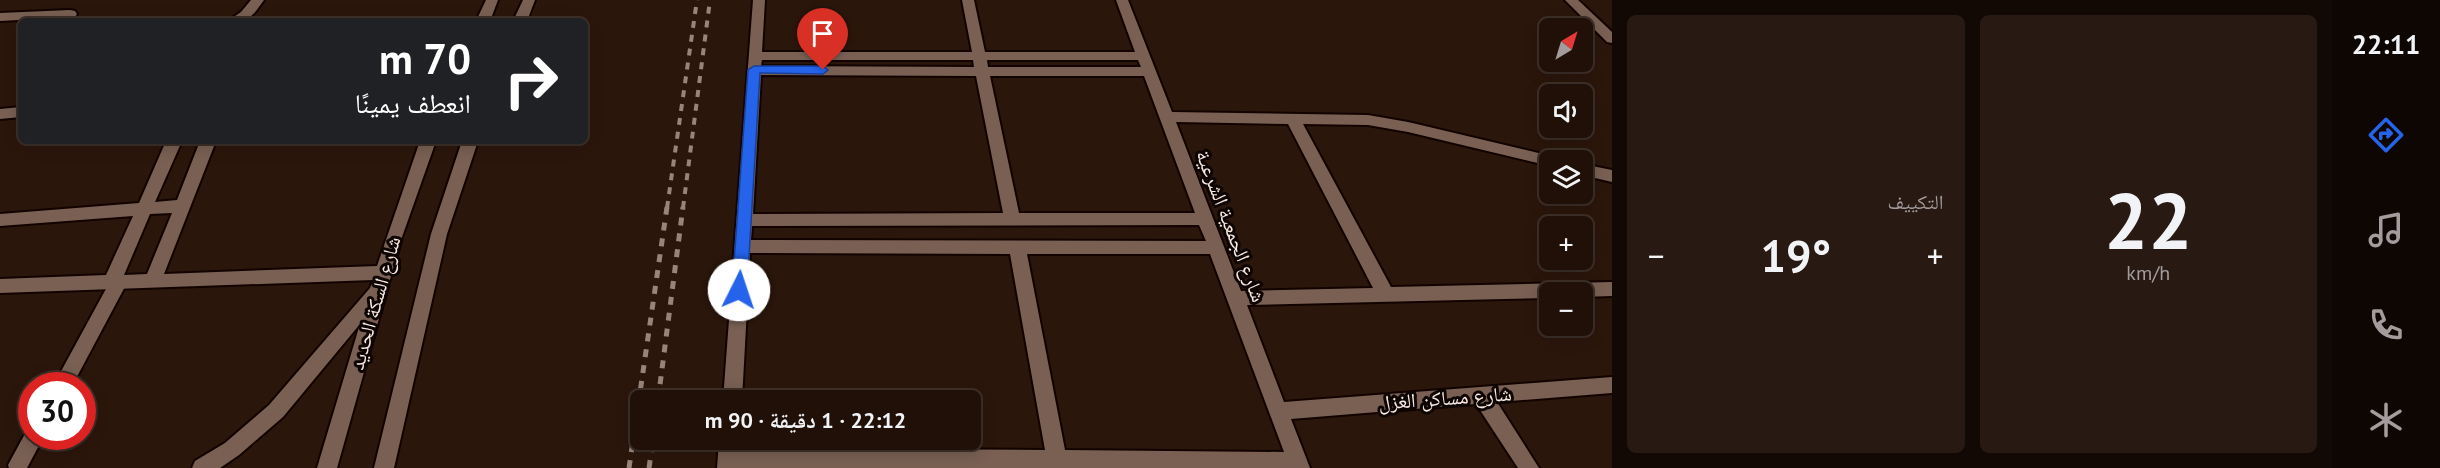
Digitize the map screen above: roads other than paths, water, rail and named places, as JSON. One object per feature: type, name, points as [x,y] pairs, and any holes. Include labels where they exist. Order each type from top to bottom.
[{"type":"street","points":[[246,18],[258,0]]},
{"type":"street","points":[[484,18],[492,0]]},
{"type":"street","points":[[521,18],[529,0]]},
{"type":"street","points":[[733,390],[759,0]]},
{"type":"street","points":[[968,0],[1024,247],[1057,464]]},
{"type":"street","name":"شارع الجمعية الشرعية","points":[[1122,0],[1299,464]]},
{"type":"street","points":[[1571,0],[1612,39]]},
{"type":"street","points":[[0,17],[70,14]]},
{"type":"street","points":[[755,63],[1146,64]]},
{"type":"street","points":[[0,114],[18,112]]},
{"type":"street","points":[[1167,117],[1378,122],[1539,159]]},
{"type":"street","points":[[1293,119],[1386,295]]},
{"type":"street","points":[[69,372],[115,282],[143,209],[173,144]]},
{"type":"street","points":[[153,280],[207,144]]},
{"type":"street","name":"شارع السكة الحديد","points":[[327,468],[381,281],[408,194],[427,144]]},
{"type":"street","points":[[384,468],[439,234],[469,144]]},
{"type":"street","points":[[1593,172],[1612,176]]},
{"type":"street","points":[[0,220],[181,207]]},
{"type":"street","points":[[983,219],[985,247]]},
{"type":"street","points":[[744,220],[1205,219]]},
{"type":"street","points":[[742,246],[1217,248]]},
{"type":"street","points":[[0,285],[153,280],[381,281]]},
{"type":"street","points":[[202,468],[232,448],[276,411],[381,281]]},
{"type":"street","points":[[1236,298],[1612,290]]},
{"type":"street","name":"شارع مساكن الغزل","points":[[1279,411],[1612,385]]},
{"type":"street","points":[[1481,395],[1529,468]]},
{"type":"street","points":[[18,465],[26,450]]},
{"type":"street","points":[[728,455],[1057,464],[1299,464]]},
{"type":"railway","points":[[667,208],[697,0]]},
{"type":"railway","points":[[683,208],[710,0]]},
{"type":"railway","points":[[629,468],[667,207]]},
{"type":"railway","points":[[659,390],[683,207]]},
{"type":"railway","points":[[649,468],[652,450]]}]
